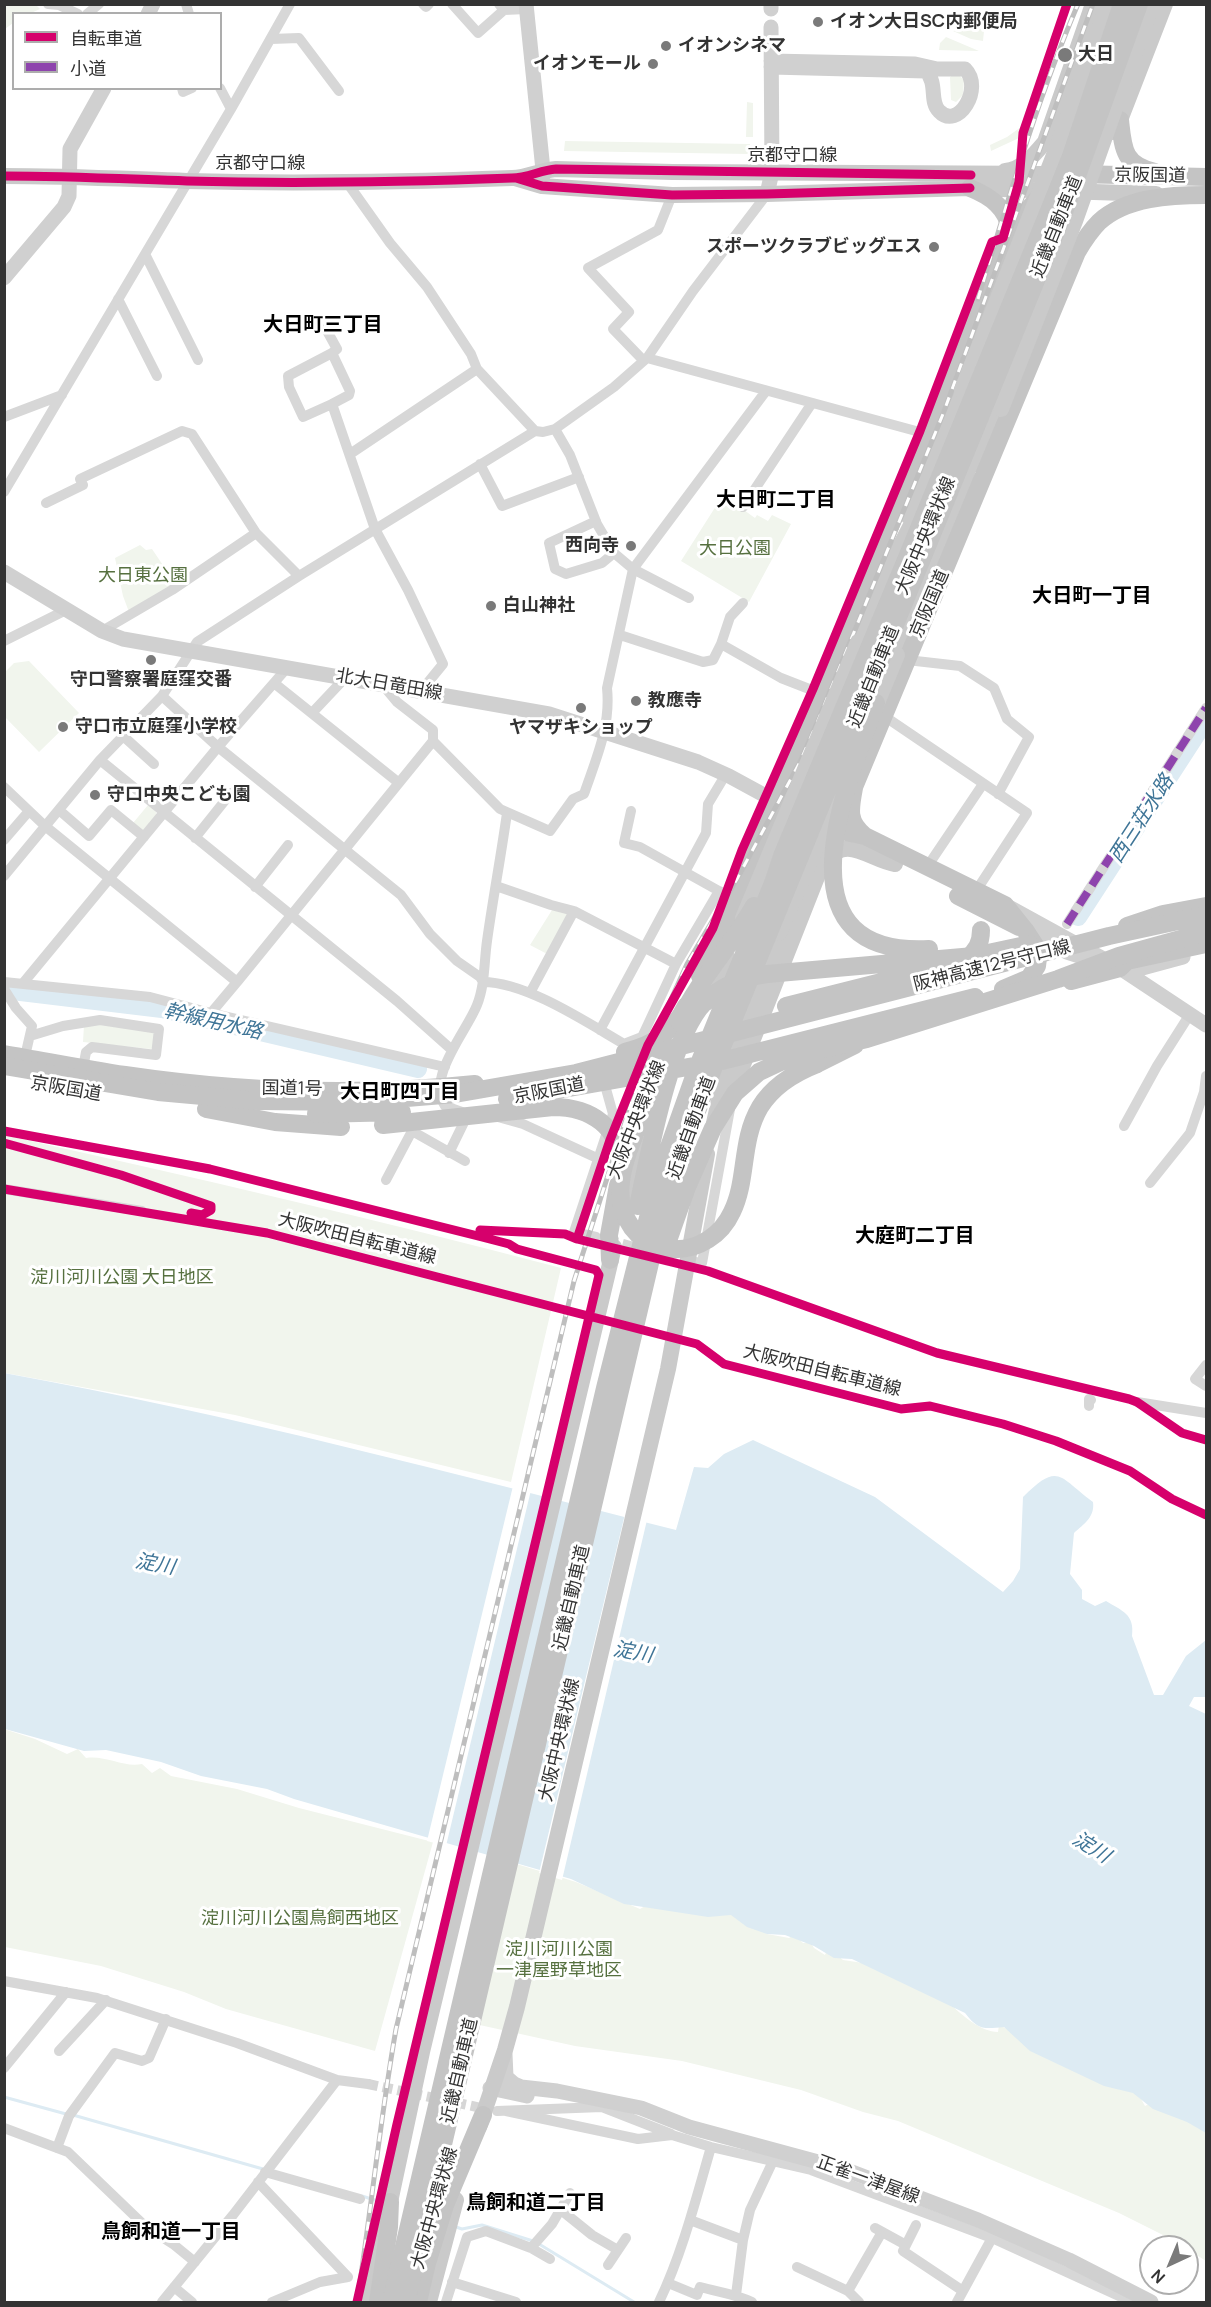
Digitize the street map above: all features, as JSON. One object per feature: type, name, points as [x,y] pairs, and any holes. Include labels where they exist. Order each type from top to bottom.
[{"type":"highway","name":"近畿自動車道","points":[[391,2302],[605,1388],[666,1150],[782,856],[892,596],[1047,217],[1071,156],[1122,4]]},
{"type":"highway","name":"近畿自動車道","points":[[418,2302],[597,1490],[661,1220],[692,1122],[1064,212],[1138,4]]},
{"type":"highway","points":[[1120,120],[1122,144],[1129,159],[1143,169],[1175,176]]},
{"type":"highway","name":"京阪国道","points":[[1064,184],[1175,176],[1206,177]]},
{"type":"highway","points":[[971,181],[997,203],[1009,221],[1010,231]]},
{"type":"highway","points":[[775,801],[822,694],[861,616],[904,508],[927,434],[1010,231],[1064,184],[1084,218],[1077,252]]},
{"type":"highway","name":"京阪国道","points":[[836,830],[884,716],[902,658],[1077,252],[1099,222],[1119,208],[1143,201],[1204,195]]},
{"type":"highway","points":[[922,561],[839,814],[832,863],[838,903],[848,920],[861,933],[878,943],[901,949],[937,949],[1050,938]]},
{"type":"highway","points":[[854,786],[851,820],[865,836]]},
{"type":"highway","name":"京阪国道","points":[[775,801],[836,830],[865,836],[927,867],[1025,930]]},
{"type":"highway","name":"国道1号","points":[[10,1055],[169,1081],[246,1088],[336,1090],[499,1081],[574,1068],[648,1046],[670,1031],[684,1010],[725,923],[727,895],[775,801]]},
{"type":"highway","name":"京阪国道","points":[[10,1055],[158,1092],[248,1100],[308,1102],[398,1100],[722,1061],[1010,987],[1029,978],[1037,966],[1036,947],[1005,905],[968,894],[895,864],[886,857],[842,836],[836,830]]},
{"type":"highway","points":[[782,856],[766,880],[743,925],[700,983],[675,1029],[624,1167],[620,1194],[624,1211],[632,1226],[652,1244],[675,1250],[693,1248],[716,1235],[733,1211],[747,1141],[755,1117],[768,1097],[792,1076],[867,1039]]},
{"type":"highway","points":[[577,1079],[775,1009],[962,961],[970,956],[980,944],[981,930],[968,894]]},
{"type":"highway","points":[[605,1388],[621,1289],[663,1100],[686,1030],[703,1004],[728,985],[754,976],[974,956],[1143,916],[1206,908]]},
{"type":"highway","points":[[1106,933],[1163,914],[1206,908]]},
{"type":"highway","name":"阪神高速12号守口線","points":[[780,1027],[1145,927],[1206,915]]},
{"type":"highway","points":[[643,1151],[662,1087],[725,923]]},
{"type":"highway","name":"阪神高速12号守口線","points":[[780,1027],[1206,927]]},
{"type":"highway","points":[[597,1490],[612,1451],[668,1239],[687,1186],[721,1114],[742,1086],[767,1068],[813,1051],[867,1039],[1039,986],[1129,953],[1206,932]]},
{"type":"highway","points":[[1010,987],[1078,979],[1120,968],[1127,961],[1187,946],[1206,944]]},
{"type":"highway","points":[[577,1079],[780,1027]]},
{"type":"highway","name":"京阪国道","points":[[4,1078],[156,1104],[308,1114],[409,1111],[504,1099],[577,1079]]},
{"type":"highway","points":[[206,1109],[275,1122],[341,1126],[412,1123],[566,1107],[589,1113],[610,1132],[627,1172],[610,1227],[610,1260]]},
{"type":"highway","points":[[418,2302],[445,2205],[495,2112]]},
{"type":"highway","points":[[378,2302],[389,2227],[390,2202]]},
{"type":"main road","points":[[1064,184],[1041,157],[1093,4]]},
{"type":"main road","name":"大阪中央環状線","points":[[627,1172],[643,1151],[727,957],[858,642],[861,616],[885,566],[904,508],[962,390],[1056,150],[1108,4]]},
{"type":"main road","points":[[950,529],[975,449],[1069,219],[1064,184],[1059,169],[1116,4]]},
{"type":"main road","points":[[1064,184],[1130,4]]},
{"type":"main road","points":[[989,452],[1001,409],[1075,221],[1152,4]]},
{"type":"main road","points":[[885,566],[932,484],[1043,209],[1064,184],[1100,156],[1120,120],[1165,4]]},
{"type":"main road","points":[[526,7],[542,178]]},
{"type":"main road","points":[[767,194],[772,172],[771,27]]},
{"type":"main road","points":[[771,64],[915,64],[937,69],[965,69],[970,75],[972,85],[969,101],[962,110],[955,115],[948,116],[940,113],[934,106],[932,78],[926,71],[771,64]]},
{"type":"main road","points":[[4,278],[64,207],[69,196],[70,149],[103,90]]},
{"type":"main road","points":[[971,181],[1012,171],[1031,158],[1046,142]]},
{"type":"main road","name":"京都守口線","points":[[4,176],[188,181],[346,181],[772,172],[1064,184],[1204,195]]},
{"type":"main road","name":"京都守口線","points":[[542,178],[672,195],[767,194],[971,181]]},
{"type":"main road","name":"大阪中央環状線","points":[[495,2112],[497,2080],[663,1392],[702,1177],[723,1083],[779,933],[902,658],[950,529],[962,515],[989,452]]},
{"type":"main road","name":"北大日竜田線","points":[[4,572],[102,631],[123,639],[530,709],[698,762],[726,774],[775,801]]},
{"type":"main road","points":[[627,1172],[673,1133],[693,1102],[807,816]]},
{"type":"main road","points":[[702,1177],[734,1087],[836,830]]},
{"type":"main road","points":[[812,887],[831,855],[841,849],[851,848],[883,862],[895,864]]},
{"type":"main road","points":[[1005,905],[1074,948]]},
{"type":"main road","points":[[1074,948],[1106,933],[1206,908]]},
{"type":"main road","points":[[1025,930],[1120,968],[1206,1025]]},
{"type":"main road","points":[[1120,968],[1135,970],[1206,953]]},
{"type":"main road","points":[[364,2302],[382,2224],[390,2202],[422,2052],[610,1260]]},
{"type":"main road","name":"正雀一津屋線","points":[[497,2080],[535,2098],[572,2094],[641,2108],[689,2127],[844,2169],[978,2220],[1069,2260],[1151,2302]]},
{"type":"street","points":[[48,4],[59,5],[74,12]]},
{"type":"street","points":[[4,492],[231,109],[290,4]]},
{"type":"street","points":[[423,4],[426,7],[429,4]]},
{"type":"street","points":[[452,4],[478,33],[502,7],[526,7]]},
{"type":"street","points":[[271,39],[299,38],[339,91]]},
{"type":"street","points":[[221,90],[231,109]]},
{"type":"street","points":[[346,181],[390,243],[427,287],[471,354],[477,369],[530,428],[543,432],[555,429],[614,387],[645,359],[693,291],[767,194]]},
{"type":"street","points":[[672,195],[658,230],[588,268],[629,312],[613,329],[645,359],[927,434]]},
{"type":"street","points":[[145,254],[198,360]]},
{"type":"street","points":[[118,299],[157,376]]},
{"type":"street","points":[[326,329],[337,349],[288,376],[289,387],[303,417],[349,395],[350,391],[332,353]]},
{"type":"street","points":[[350,454],[477,369]]},
{"type":"street","points":[[433,741],[500,809],[550,831],[573,799],[584,794],[605,732],[609,708],[606,688],[620,635],[633,569],[766,391]]},
{"type":"street","points":[[4,417],[62,395]]},
{"type":"street","points":[[743,507],[812,403]]},
{"type":"street","points":[[332,404],[375,529],[408,590],[443,664],[421,691]]},
{"type":"street","points":[[555,429],[570,455],[596,521],[614,553],[633,569],[689,598]]},
{"type":"street","points":[[4,876],[100,760],[162,696],[189,651],[197,642],[298,576],[535,430]]},
{"type":"street","points":[[46,503],[83,485],[80,478],[182,431],[192,434],[256,533],[298,576]]},
{"type":"street","points":[[480,464],[502,506],[579,477]]},
{"type":"street","points":[[596,521],[549,543],[555,569],[566,574],[602,563],[614,553]]},
{"type":"street","points":[[102,631],[172,590],[256,533]]},
{"type":"street","points":[[620,635],[703,662],[713,660],[722,644],[730,617],[742,603]]},
{"type":"street","points":[[4,642],[66,610]]},
{"type":"street","points":[[722,644],[781,678],[822,694]]},
{"type":"street","points":[[902,658],[960,666],[994,688],[1007,719],[1029,737],[998,794]]},
{"type":"street","points":[[24,982],[218,747],[287,668]]},
{"type":"street","points":[[312,713],[345,678]]},
{"type":"street","points":[[274,683],[399,783]]},
{"type":"street","points":[[211,1013],[292,917],[433,741],[433,730],[397,702],[382,684]]},
{"type":"street","points":[[162,696],[218,747],[346,848],[401,895],[437,941],[483,982]]},
{"type":"street","points":[[1067,924],[1206,708]]},
{"type":"street","points":[[884,716],[1027,813],[968,894]]},
{"type":"street","points":[[122,735],[154,764]]},
{"type":"street","points":[[100,760],[397,1001],[452,1050]]},
{"type":"street","points":[[600,1030],[706,832],[708,804],[726,774]]},
{"type":"street","points":[[927,867],[982,784]]},
{"type":"street","points":[[4,787],[45,826],[237,982]]},
{"type":"street","points":[[195,838],[231,793]]},
{"type":"street","points":[[59,810],[89,836],[111,810],[144,837]]},
{"type":"street","points":[[4,840],[29,811]]},
{"type":"street","points":[[483,982],[493,982],[530,993],[624,1044],[642,1037],[676,964],[727,895],[640,847],[624,843],[631,811]]},
{"type":"street","points":[[444,1106],[440,1086],[445,1067],[477,1005],[483,982],[487,938],[507,813]]},
{"type":"street","points":[[255,887],[288,845]]},
{"type":"street","points":[[496,886],[574,911],[676,964]]},
{"type":"street","points":[[530,993],[574,911]]},
{"type":"street","points":[[4,982],[24,982],[150,997],[445,1067]]},
{"type":"street","points":[[8,996],[32,1026],[30,1035]]},
{"type":"street","points":[[1124,1126],[1157,1066],[1190,1014]]},
{"type":"street","points":[[10,1055],[30,1035],[63,1026],[100,1020],[159,1029],[156,1054],[92,1047],[74,1067]]},
{"type":"street","points":[[596,1237],[574,1232],[613,1114],[598,1060]]},
{"type":"street","points":[[1150,1183],[1190,1133],[1204,1092],[1206,1076]]},
{"type":"street","points":[[699,1263],[734,1087]]},
{"type":"street","points":[[444,1106],[468,1114],[496,1117],[523,1124],[599,1159]]},
{"type":"street","points":[[386,1179],[412,1131],[422,1120],[444,1106]]},
{"type":"street","points":[[450,1153],[468,1114]]},
{"type":"street","points":[[412,1131],[465,1161]]},
{"type":"street","points":[[4,1189],[142,1211]]},
{"type":"street","points":[[1206,1365],[1195,1379],[1206,1386]]},
{"type":"street","points":[[1137,1402],[1206,1413]]},
{"type":"street","points":[[4,1980],[106,2000],[337,2080],[368,2084]]},
{"type":"street","points":[[4,2068],[66,1992]]},
{"type":"street","points":[[58,2052],[106,2000]]},
{"type":"street","points":[[57,2148],[70,2113],[114,2053],[142,2061],[152,2056],[166,2019]]},
{"type":"street","points":[[162,2302],[337,2080]]},
{"type":"street","points":[[495,2112],[602,2107],[711,2147],[822,2174],[992,2238],[1132,2302]]},
{"type":"street","points":[[495,2112],[638,2139],[672,2134]]},
{"type":"street","points":[[4,2128],[68,2152],[145,2226],[195,2262]]},
{"type":"street","points":[[659,2302],[690,2220],[711,2147]]},
{"type":"street","points":[[736,2295],[743,2240],[750,2210],[773,2161]]},
{"type":"street","points":[[265,2172],[360,2199]]},
{"type":"street","points":[[258,2182],[348,2277],[320,2282],[272,2302]]},
{"type":"street","points":[[531,2248],[552,2224],[570,2193]]},
{"type":"street","points":[[561,2210],[592,2235],[618,2250]]},
{"type":"street","points":[[690,2220],[743,2240]]},
{"type":"street","points":[[916,2225],[903,2251],[963,2291]]},
{"type":"street","points":[[848,2291],[878,2230],[906,2245]]},
{"type":"street","points":[[446,2302],[466,2237],[486,2231],[531,2248],[550,2259]]},
{"type":"street","points":[[608,2265],[626,2238]]},
{"type":"street","points":[[957,2302],[992,2238]]},
{"type":"street","points":[[797,2267],[848,2291],[859,2302]]},
{"type":"street","points":[[452,2282],[516,2302]]},
{"type":"street","points":[[668,2283],[697,2295],[700,2287],[736,2295],[752,2302]]},
{"type":"street","points":[[174,2288],[192,2302]]},
{"type":"green space","points":[[5,4],[36,5],[40,9],[33,12],[12,12],[12,24],[5,29]]},
{"type":"green space","points":[[980,28],[984,31],[983,41],[971,39],[953,31]]},
{"type":"green space","points":[[946,37],[979,51],[939,50],[940,43]]},
{"type":"green space","points":[[959,75],[964,80],[963,95],[956,102],[951,100],[950,77]]},
{"type":"green space","points":[[747,102],[753,103],[753,137],[746,137]]},
{"type":"green space","points":[[1021,127],[1019,138],[991,151],[990,145]]},
{"type":"green space","points":[[565,141],[750,144],[749,154],[564,151]]},
{"type":"green space","name":"大日公園","points":[[723,495],[755,518],[757,515],[768,521],[772,515],[791,524],[749,602],[681,561]]},
{"type":"green space","name":"大日東公園","points":[[140,545],[146,550],[152,549],[175,583],[129,612],[115,558]]},
{"type":"green space","points":[[29,661],[79,713],[39,752],[5,717],[5,672],[14,663]]},
{"type":"green space","points":[[148,805],[157,816],[145,830],[141,830],[133,823]]},
{"type":"green space","points":[[552,910],[569,912],[549,955],[530,945]]},
{"type":"green space","points":[[100,1023],[154,1031],[154,1047],[151,1049],[83,1042],[84,1025]]},
{"type":"green space","name":"淀川河川公園 大日地区","points":[[4,1135],[353,1215],[561,1268],[511,1482],[235,1415],[5,1373]]},
{"type":"green space","name":"淀川河川公園鳥飼西地区","points":[[4,1729],[35,1739],[67,1754],[78,1749],[86,1758],[142,1764],[152,1773],[160,1768],[171,1776],[237,1789],[299,1808],[433,1842],[375,2051],[226,2009],[184,1992],[101,1966],[5,1947]]},
{"type":"green space","name":"淀川河川公園 一津屋野草地区","points":[[500,1859],[576,1882],[640,1909],[650,1903],[732,1913],[767,1934],[789,1938],[794,1935],[803,1943],[811,1943],[814,1948],[825,1955],[828,1947],[843,1960],[863,1963],[950,2004],[972,2022],[985,2029],[998,2032],[999,2025],[1137,2092],[1145,2106],[1153,2102],[1204,2127],[1206,2133],[1206,2261],[1199,2257],[1199,2235],[1163,2235],[1119,2213],[898,2121],[863,2112],[801,2090],[682,2061],[575,2046],[466,2022]]},
{"type":"water","name":"淀川","points":[[4,1373],[258,1426],[676,1530],[694,1467],[708,1468],[724,1454],[753,1440],[875,1497],[1003,1592],[1020,1569],[1023,1497],[1044,1479],[1052,1476],[1065,1480],[1093,1502],[1091,1516],[1074,1533],[1070,1574],[1082,1590],[1082,1599],[1095,1606],[1106,1601],[1129,1618],[1132,1636],[1154,1695],[1163,1695],[1186,1656],[1206,1640],[1206,1697],[1194,1697],[1189,1706],[1206,1714],[1206,2133],[1187,2122],[1153,2109],[1133,2093],[1104,2086],[1030,2051],[1004,2027],[982,2027],[974,2023],[965,2013],[852,1959],[834,1958],[814,1946],[785,1935],[767,1934],[747,1927],[731,1915],[708,1917],[624,1904],[571,1879],[294,1799],[267,1789],[201,1776],[161,1762],[106,1750],[84,1751],[5,1729]]},
{"type":"pier","points":[[513,1486],[531,1490],[446,1846],[427,1841]]},
{"type":"pier","points":[[625,1514],[647,1520],[562,1880],[539,1873]]},
{"type":"waterway","name":"西三荘水路","points":[[1078,917],[1206,720]]},
{"type":"waterway","name":"幹線用水路","points":[[4,990],[162,1009],[418,1069]]},
{"type":"waterway","points":[[4,2097],[66,2114]]},
{"type":"waterway","points":[[73,2115],[263,2169]]},
{"type":"waterway","points":[[362,2196],[384,2203]]},
{"type":"waterway","points":[[456,2227],[462,2229],[482,2225],[533,2241]]},
{"type":"waterway","points":[[539,2244],[634,2302]]},
{"type":"tunnel","points":[[608,1240],[645,1250]]},
{"type":"tunnel","points":[[368,2084],[491,2110]]},
{"type":"railway","points":[[978,299],[1036,113],[1078,4]]},
{"type":"railway","points":[[357,2302],[396,2029],[574,1281],[638,1082],[658,1028],[687,964],[737,879],[800,762],[817,723],[943,414],[1093,4]]},
{"type":"marked path","points":[[1067,924],[1206,708]]},
{"type":"cycle path","points":[[577,1239],[610,1140],[648,1045],[713,928],[742,850],[813,689],[920,431],[992,242],[1003,238],[1019,182],[1023,133],[1067,4]]},
{"type":"cycle path","points":[[4,176],[228,182],[390,181],[512,178],[556,169],[971,175]]},
{"type":"cycle path","points":[[516,178],[542,186],[672,195],[970,188]]},
{"type":"cycle path","points":[[4,1131],[210,1169],[509,1244],[517,1249],[596,1270],[599,1275],[397,2124],[357,2302]]},
{"type":"cycle path","points":[[4,1143],[121,1175],[211,1206],[211,1210],[202,1215],[191,1213]]},
{"type":"cycle path","name":"大阪吹田自転車道線","points":[[4,1189],[267,1233],[697,1344],[724,1364],[901,1409],[930,1406],[1003,1424],[1056,1441],[1130,1471],[1172,1499],[1206,1515]]},
{"type":"cycle path","points":[[480,1230],[565,1234],[577,1239],[708,1271],[937,1353],[1129,1399],[1182,1433],[1206,1440]]},
{"type":"place","name":"イオン大日SC内郵便局","points":[[818,22]]},
{"type":"place","name":"イオンシネマ","points":[[666,46]]},
{"type":"place","name":"大日","points":[[1065,55]]},
{"type":"place","name":"イオンモール","points":[[653,64]]},
{"type":"place","name":"スポーツクラブビッグエス","points":[[934,247]]},
{"type":"place","name":"西向寺","points":[[631,546]]},
{"type":"place","name":"白山神社","points":[[491,606]]},
{"type":"place","name":"守口警察署庭窪交番","points":[[151,660]]},
{"type":"place","name":"教應寺","points":[[636,701]]},
{"type":"place","name":"ヤマザキショップ","points":[[581,708]]},
{"type":"place","name":"守口市立庭窪小学校","points":[[63,727]]},
{"type":"place","name":"守口中央こども園","points":[[95,795]]},
{"type":"district","name":"大日町三丁目","points":[[323,325]]},
{"type":"district","name":"大日町二丁目","points":[[776,500]]},
{"type":"district","name":"大日町一丁目","points":[[1092,596]]},
{"type":"district","name":"大日町四丁目","points":[[400,1092]]},
{"type":"district","name":"大庭町二丁目","points":[[915,1236]]},
{"type":"district","name":"鳥飼和道二丁目","points":[[536,2203]]},
{"type":"district","name":"鳥飼和道一丁目","points":[[171,2232]]}]
